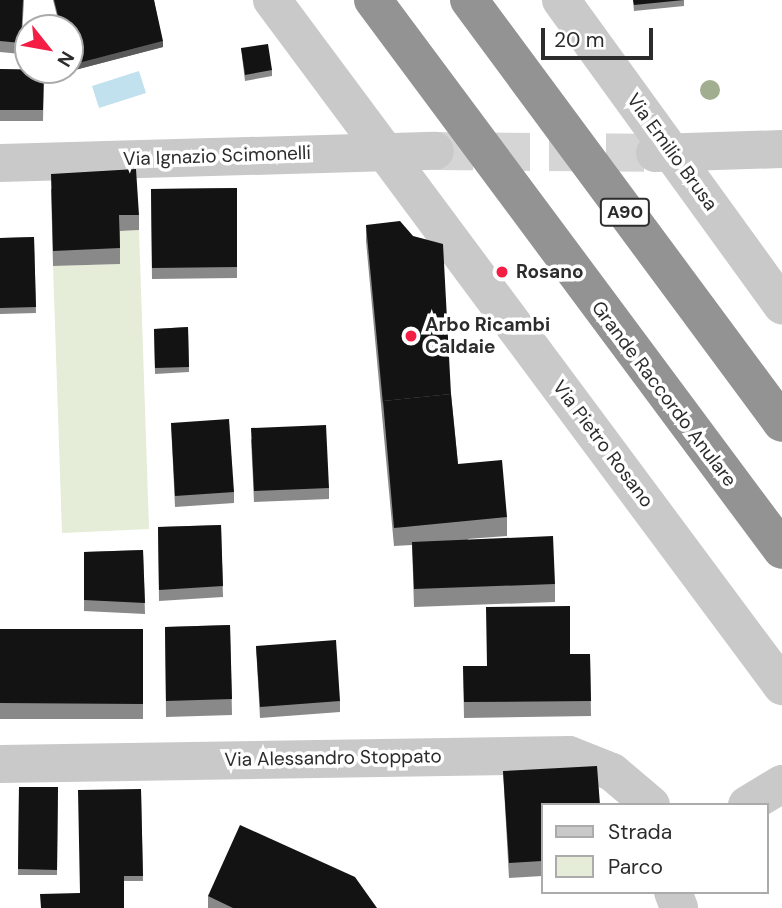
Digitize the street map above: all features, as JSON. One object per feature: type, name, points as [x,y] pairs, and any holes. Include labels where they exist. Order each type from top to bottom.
[{"type":"highway","name":"Grande Raccordo Anulare","points":[[373,0],[782,551]]},
{"type":"highway","name":"A90","points":[[469,0],[782,423]]},
{"type":"street","name":"Via Pietro Rosano","points":[[272,0],[782,686]]},
{"type":"street","name":"Via Emilio Brusa","points":[[561,0],[662,153],[782,305]]},
{"type":"street","points":[[662,153],[782,149]]},
{"type":"street","name":"Via Ignazio Scimonelli","points":[[0,163],[435,151]]},
{"type":"street","name":"Via Alessandro Stoppato","points":[[0,764],[569,755],[612,772],[649,803]]},
{"type":"street","points":[[750,803],[782,784]]},
{"type":"green space","points":[[139,230],[149,529],[62,533],[53,266],[120,264],[119,231]]},
{"type":"water","points":[[139,71],[146,93],[99,108],[92,86]]},
{"type":"building","points":[[0,0],[23,0],[22,14],[14,14],[14,42],[0,41]]},
{"type":"building","points":[[54,0],[154,0],[163,41],[84,62],[84,14],[58,14]]},
{"type":"building","points":[[633,0],[684,0],[634,5]]},
{"type":"building","points":[[268,44],[272,70],[245,75],[241,48]]},
{"type":"building","points":[[0,69],[14,69],[14,84],[44,84],[43,110],[0,110]]},
{"type":"building","points":[[136,169],[139,215],[119,215],[120,248],[53,251],[51,174]]},
{"type":"building","points":[[237,188],[237,267],[152,268],[151,189]]},
{"type":"building","name":"Arbo Ricambi Caldaie","points":[[400,221],[413,236],[443,244],[451,394],[383,401],[383,404],[366,225]]},
{"type":"building","points":[[34,237],[36,307],[0,308],[0,238]]},
{"type":"building","points":[[188,327],[189,367],[155,368],[154,329]]},
{"type":"building","points":[[451,394],[458,464],[502,460],[507,517],[394,528],[383,401]]},
{"type":"building","points":[[229,419],[234,492],[175,496],[171,423]]},
{"type":"building","points":[[326,425],[329,488],[254,491],[251,428]]},
{"type":"building","points":[[221,525],[223,586],[159,590],[158,527]]},
{"type":"building","points":[[553,536],[555,584],[414,589],[412,542]]},
{"type":"building","points":[[143,550],[145,603],[84,600],[84,552]]},
{"type":"building","points":[[570,606],[570,654],[590,654],[591,701],[464,702],[463,666],[487,666],[486,607]]},
{"type":"building","points":[[230,625],[232,699],[166,701],[165,627]]},
{"type":"building","points":[[0,629],[143,629],[143,704],[0,703]]},
{"type":"building","points":[[336,640],[340,701],[260,707],[256,646]]},
{"type":"building","points":[[597,766],[600,803],[540,803],[540,861],[509,863],[503,771]]},
{"type":"building","points":[[19,787],[58,787],[57,870],[18,869]]},
{"type":"building","points":[[141,789],[143,876],[124,876],[124,908],[41,908],[40,894],[80,893],[78,790]]},
{"type":"building","points":[[240,825],[355,877],[377,908],[233,908],[208,896]]},
{"type":"tunnel","points":[[435,151],[649,153]]},
{"type":"place","name":"Rosano","points":[[502,272]]},
{"type":"place","name":"Arbo Ricambi Caldaie","points":[[411,336]]}]
